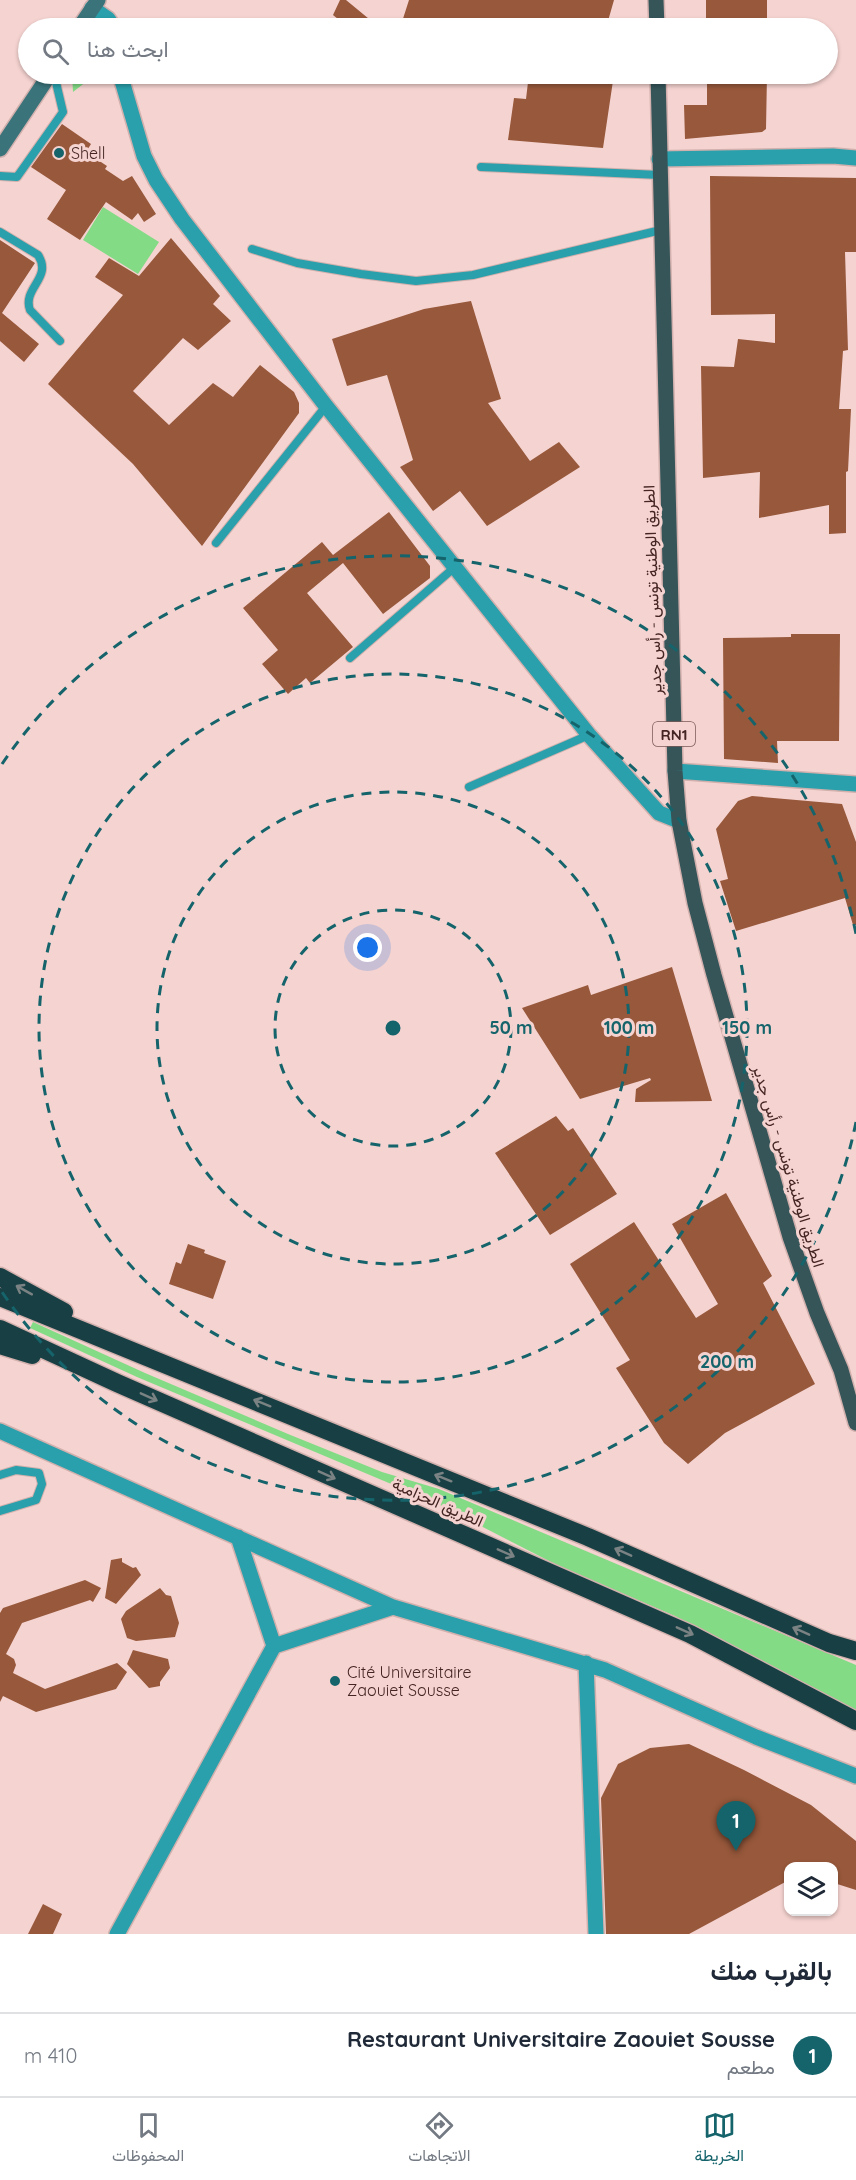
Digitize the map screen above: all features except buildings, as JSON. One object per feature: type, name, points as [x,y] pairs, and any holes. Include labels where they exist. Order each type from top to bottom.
[{"type":"highway","points":[[0,1277],[131,1349]]},
{"type":"highway","name":"الطريق الحزامية","points":[[0,1297],[588,1537],[829,1643],[856,1651]]},
{"type":"highway","name":"الطريق الحزامية","points":[[0,1329],[117,1383],[690,1634],[856,1721]]},
{"type":"highway","points":[[0,1345],[117,1383]]},
{"type":"main road","points":[[656,0],[657,18]]},
{"type":"main road","points":[[86,18],[95,4]]},
{"type":"main road","points":[[0,149],[45,84]]},
{"type":"main road","name":"الطريق الوطنية تونس - رأس جدير","points":[[658,84],[675,771],[679,821],[695,903],[746,1088],[790,1237],[817,1313],[841,1370],[856,1424]]},
{"type":"main road","name":"الطريق الوطنية تونس - رأس جدير","points":[[841,1370],[856,1391]]},
{"type":"street","points":[[95,4],[107,18]]},
{"type":"street","points":[[123,84],[138,139],[156,180],[182,219],[326,406],[589,735],[659,813],[679,821]]},
{"type":"street","points":[[659,159],[833,156],[856,158]]},
{"type":"street","points":[[675,771],[856,784]]},
{"type":"street","points":[[0,1431],[393,1607],[622,1676],[756,1737],[856,1776]]},
{"type":"street","points":[[238,1537],[274,1646]]},
{"type":"street","points":[[117,1934],[274,1646],[393,1607]]},
{"type":"street","points":[[586,1664],[596,1934]]},
{"type":"lane","points":[[0,176],[17,177],[63,112],[55,84]]},
{"type":"lane","points":[[481,168],[660,175]]},
{"type":"lane","points":[[252,249],[297,263],[416,281],[473,275],[661,230]]},
{"type":"lane","points":[[0,232],[38,255],[42,260],[42,273],[28,304],[30,310],[60,341]]},
{"type":"lane","points":[[216,543],[326,406]]},
{"type":"lane","points":[[350,658],[455,567]]},
{"type":"lane","points":[[469,787],[589,735]]},
{"type":"lane","points":[[0,1475],[16,1470],[39,1473],[42,1484],[36,1500],[0,1511]]},
{"type":"green space","points":[[73,84],[83,84],[73,92]]},
{"type":"green space","points":[[103,207],[159,242],[138,274],[83,240]]},
{"type":"green space","points":[[33,1322],[288,1434],[382,1472],[439,1489],[856,1665],[856,1714],[675,1616],[559,1566],[434,1502],[137,1377],[30,1328]]},
{"type":"place","name":"Shell","points":[[59,153]]},
{"type":"place","name":"Cité Universitaire Zaouiet Sousse","points":[[335,1681]]},
{"type":"place","name":"Restaurant Universitaire Zaouiet Sousse","points":[[736,1851]]}]
